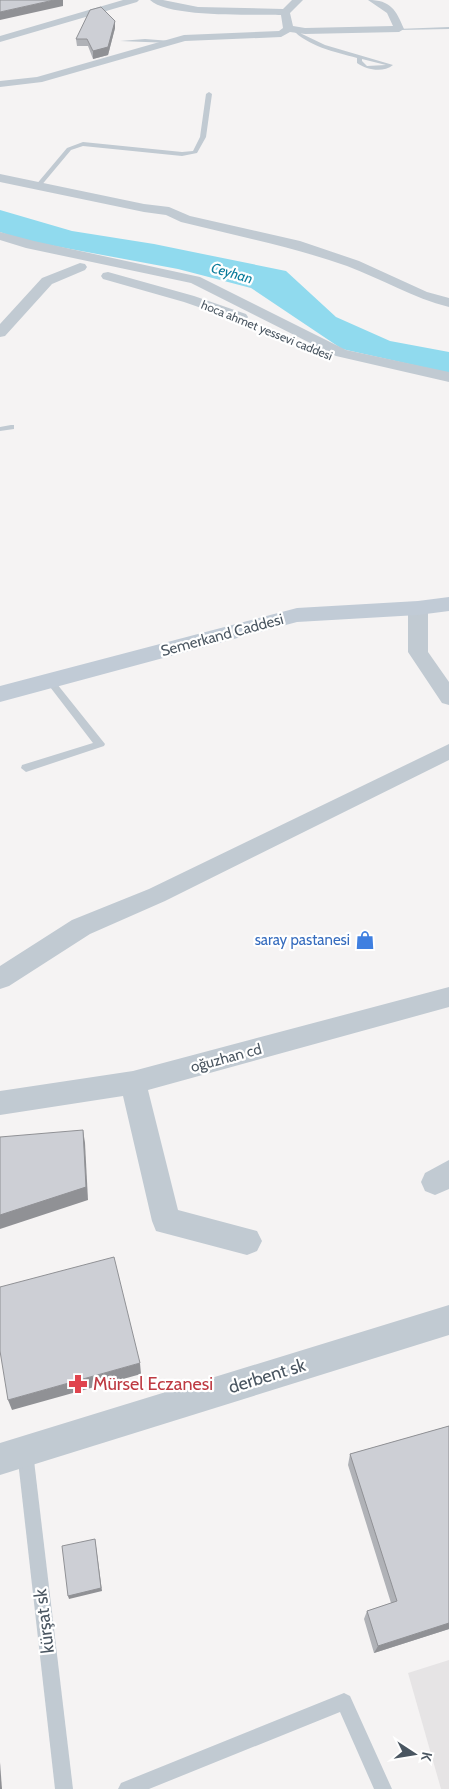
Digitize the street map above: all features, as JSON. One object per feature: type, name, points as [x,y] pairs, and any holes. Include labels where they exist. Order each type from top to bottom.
[{"type":"street","points":[[0,39],[134,0]]},
{"type":"street","points":[[155,0],[161,4],[182,8],[285,12],[298,0]]},
{"type":"street","points":[[1,83],[38,80],[184,38],[281,34],[291,29],[399,29],[391,10],[373,0]]},
{"type":"street","points":[[208,10],[204,23],[208,37]]},
{"type":"street","points":[[285,12],[291,29]]},
{"type":"street","points":[[0,178],[144,208],[169,211],[186,219],[295,244],[354,264],[422,295],[449,303]]},
{"type":"street","points":[[0,236],[31,245],[195,280],[341,353],[449,377]]},
{"type":"street","name":"hoca ahmet yessevi caddesi","points":[[0,244],[229,312],[324,354],[388,371],[449,383]]},
{"type":"street","points":[[0,333],[47,281],[80,267]]},
{"type":"street","name":"Semerkand Caddesi","points":[[0,694],[297,615],[418,608],[449,604]]},
{"type":"street","points":[[418,608],[418,652],[449,698]]},
{"type":"street","points":[[0,979],[81,927],[156,895],[449,751]]},
{"type":"street","name":"oğuzhan cd","points":[[0,1103],[133,1083],[448,998]]},
{"type":"street","points":[[133,1083],[166,1222],[247,1240]]},
{"type":"street","name":"derbent sk","points":[[12,1456],[449,1320]]},
{"type":"lane","points":[[399,29],[449,28]]},
{"type":"lane","points":[[291,29],[296,34],[359,58],[390,65],[386,68],[366,67],[359,62],[359,58]]},
{"type":"lane","points":[[122,41],[171,42]]},
{"type":"lane","points":[[38,186],[69,148],[83,144],[182,154],[196,152],[202,137],[209,94]]},
{"type":"lane","points":[[0,429],[11,427]]},
{"type":"lane","points":[[26,768],[100,744],[50,681]]},
{"type":"lane","name":"kürşat sk","points":[[12,1456],[64,1789]]},
{"type":"lane","points":[[127,1789],[344,1702],[383,1789]]},
{"type":"shaded area","points":[[449,1660],[449,1789],[441,1789],[408,1673]]},
{"type":"water","name":"Ceyhan","points":[[0,210],[72,231],[154,244],[286,271],[336,317],[390,341],[449,352],[449,373],[342,349],[251,288],[178,269],[22,240],[0,232]]},
{"type":"building","points":[[0,0],[54,0],[0,12]]},
{"type":"building","points":[[101,7],[115,21],[108,47],[93,51],[87,39],[76,39],[90,10]]},
{"type":"building","points":[[83,1130],[86,1187],[0,1215],[0,1137]]},
{"type":"building","points":[[114,1257],[140,1363],[8,1400],[0,1351],[0,1287]]},
{"type":"building","points":[[449,1426],[449,1623],[378,1646],[367,1611],[397,1601],[350,1454]]},
{"type":"building","points":[[95,1539],[101,1588],[68,1596],[62,1546]]},
{"type":"place","name":"saray pastanesi","points":[[365,940]]},
{"type":"place","name":"Mürsel Eczanesi","points":[[78,1384]]}]
